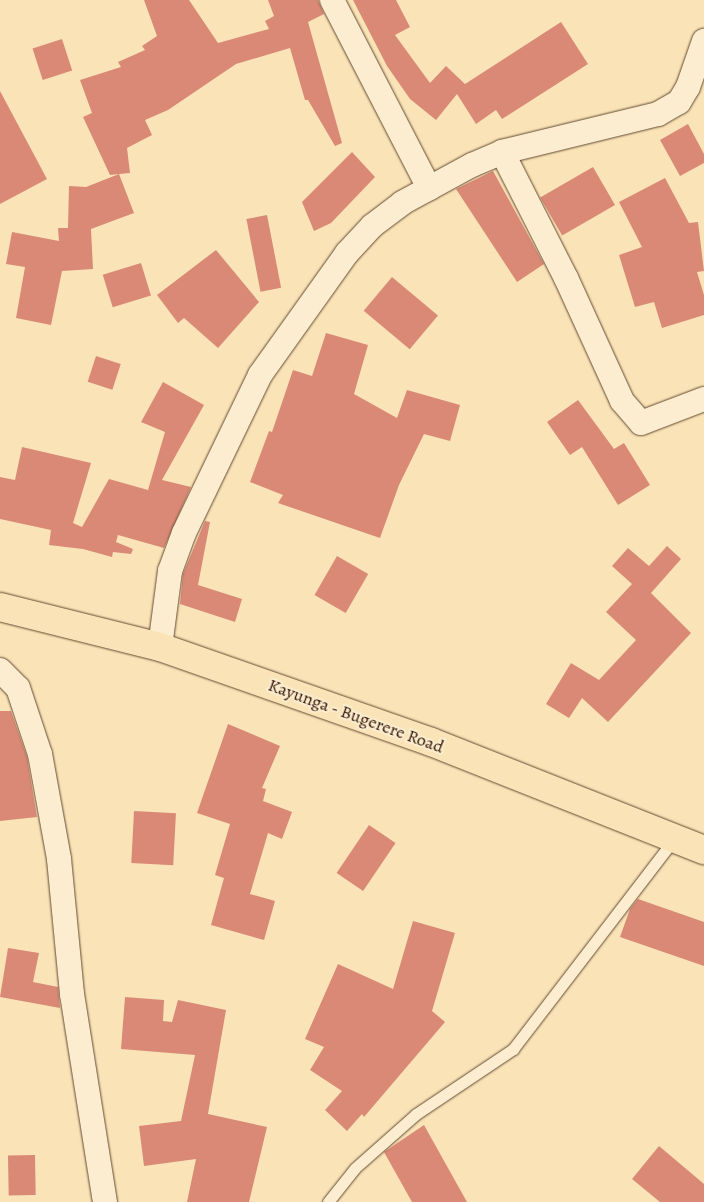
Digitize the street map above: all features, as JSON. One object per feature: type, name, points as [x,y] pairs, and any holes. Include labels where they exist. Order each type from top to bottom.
[{"type":"main road","name":"Kayunga - Bugerere Road","points":[[0,607],[160,647],[431,742],[704,850]]},
{"type":"street","points":[[332,0],[429,188]]},
{"type":"street","points":[[160,647],[170,571],[184,533],[260,375],[347,253],[372,226],[402,203],[502,152],[658,114],[679,102],[695,72],[704,41]]},
{"type":"street","points":[[502,152],[566,278],[622,402],[641,423],[704,399]]},
{"type":"street","points":[[0,670],[18,688],[40,754],[59,859],[72,994],[105,1202]]},
{"type":"lane","points":[[328,1202],[355,1168],[416,1114],[513,1049],[675,838]]},
{"type":"building","points":[[144,0],[189,0],[218,43],[269,29],[265,21],[274,16],[268,0],[318,0],[324,14],[308,22],[342,143],[335,146],[308,100],[305,100],[290,48],[236,64],[168,110],[145,120],[152,135],[127,148],[130,173],[110,175],[83,117],[92,113],[80,80],[121,67],[118,62],[145,50],[142,46],[157,36]]},
{"type":"building","points":[[353,0],[396,0],[410,27],[395,35],[430,83],[446,66],[465,84],[561,22],[588,64],[502,119],[496,110],[476,124],[457,94],[436,120],[410,99],[387,66]]},
{"type":"building","points":[[62,39],[72,70],[43,80],[33,49]]},
{"type":"building","points":[[0,91],[47,179],[0,204]]},
{"type":"building","points":[[688,124],[704,154],[704,163],[680,176],[660,140]]},
{"type":"building","points":[[352,152],[375,177],[331,223],[314,231],[302,202]]},
{"type":"building","points":[[593,167],[615,205],[562,236],[540,198]]},
{"type":"building","points":[[493,171],[544,264],[517,282],[456,189]]},
{"type":"building","points":[[119,174],[134,213],[91,229],[93,269],[62,271],[51,325],[16,318],[25,267],[6,264],[12,232],[59,241],[58,228],[68,228],[69,186],[86,187]]},
{"type":"building","points":[[665,178],[689,223],[698,222],[704,271],[697,272],[704,295],[704,315],[662,328],[654,302],[635,307],[619,255],[642,247],[619,202]]},
{"type":"building","points":[[267,215],[281,288],[261,292],[246,219]]},
{"type":"building","points":[[216,250],[259,302],[218,348],[184,318],[178,323],[157,295]]},
{"type":"building","points":[[141,263],[151,296],[113,307],[103,275]]},
{"type":"building","points":[[392,277],[438,316],[410,349],[364,311]]},
{"type":"building","points":[[326,333],[368,345],[354,394],[397,418],[407,390],[460,405],[450,441],[424,434],[399,485],[380,538],[278,503],[283,495],[250,482],[269,431],[272,432],[293,370],[312,376]]},
{"type":"building","points":[[96,356],[121,364],[112,390],[88,382]]},
{"type":"building","points":[[163,382],[204,405],[162,480],[191,487],[164,548],[118,535],[116,542],[133,549],[131,554],[113,552],[112,557],[83,549],[49,545],[51,530],[0,519],[0,477],[15,480],[22,447],[91,463],[73,523],[82,527],[109,479],[148,490],[165,432],[141,422]]},
{"type":"building","points":[[578,400],[614,449],[624,443],[650,485],[618,505],[582,447],[570,455],[547,422]]},
{"type":"building","points":[[205,521],[210,522],[198,585],[242,599],[235,622],[180,604],[183,574]]},
{"type":"building","points":[[667,546],[681,559],[651,593],[691,633],[608,722],[582,698],[569,718],[546,704],[571,663],[599,680],[636,640],[606,612],[632,584],[612,566],[628,548],[649,566]]},
{"type":"building","points":[[337,556],[368,574],[346,613],[314,595]]},
{"type":"building","points":[[0,711],[11,711],[27,757],[37,817],[0,821]]},
{"type":"building","points":[[228,724],[280,746],[262,788],[266,789],[263,801],[292,812],[282,839],[268,833],[250,894],[275,901],[264,940],[211,925],[224,878],[215,875],[230,824],[197,813]]},
{"type":"building","points":[[134,811],[176,813],[173,865],[131,863]]},
{"type":"building","points":[[369,825],[396,843],[363,891],[337,873]]},
{"type":"building","points":[[638,899],[704,922],[704,966],[620,937],[630,909]]},
{"type":"building","points":[[413,921],[455,933],[432,1011],[445,1022],[364,1117],[362,1114],[347,1131],[325,1110],[342,1091],[310,1070],[324,1047],[305,1039],[338,964],[393,989]]},
{"type":"building","points":[[8,948],[39,953],[33,982],[58,987],[60,1008],[0,997]]},
{"type":"building","points":[[125,997],[164,1000],[163,1021],[172,1022],[178,1000],[226,1010],[208,1114],[267,1127],[249,1202],[187,1202],[196,1159],[144,1166],[139,1126],[181,1121],[195,1055],[121,1049]]},
{"type":"building","points":[[424,1125],[467,1202],[412,1202],[384,1152]]},
{"type":"building","points":[[659,1146],[704,1184],[704,1202],[660,1202],[632,1179]]},
{"type":"building","points":[[8,1155],[35,1155],[36,1195],[9,1195]]}]
